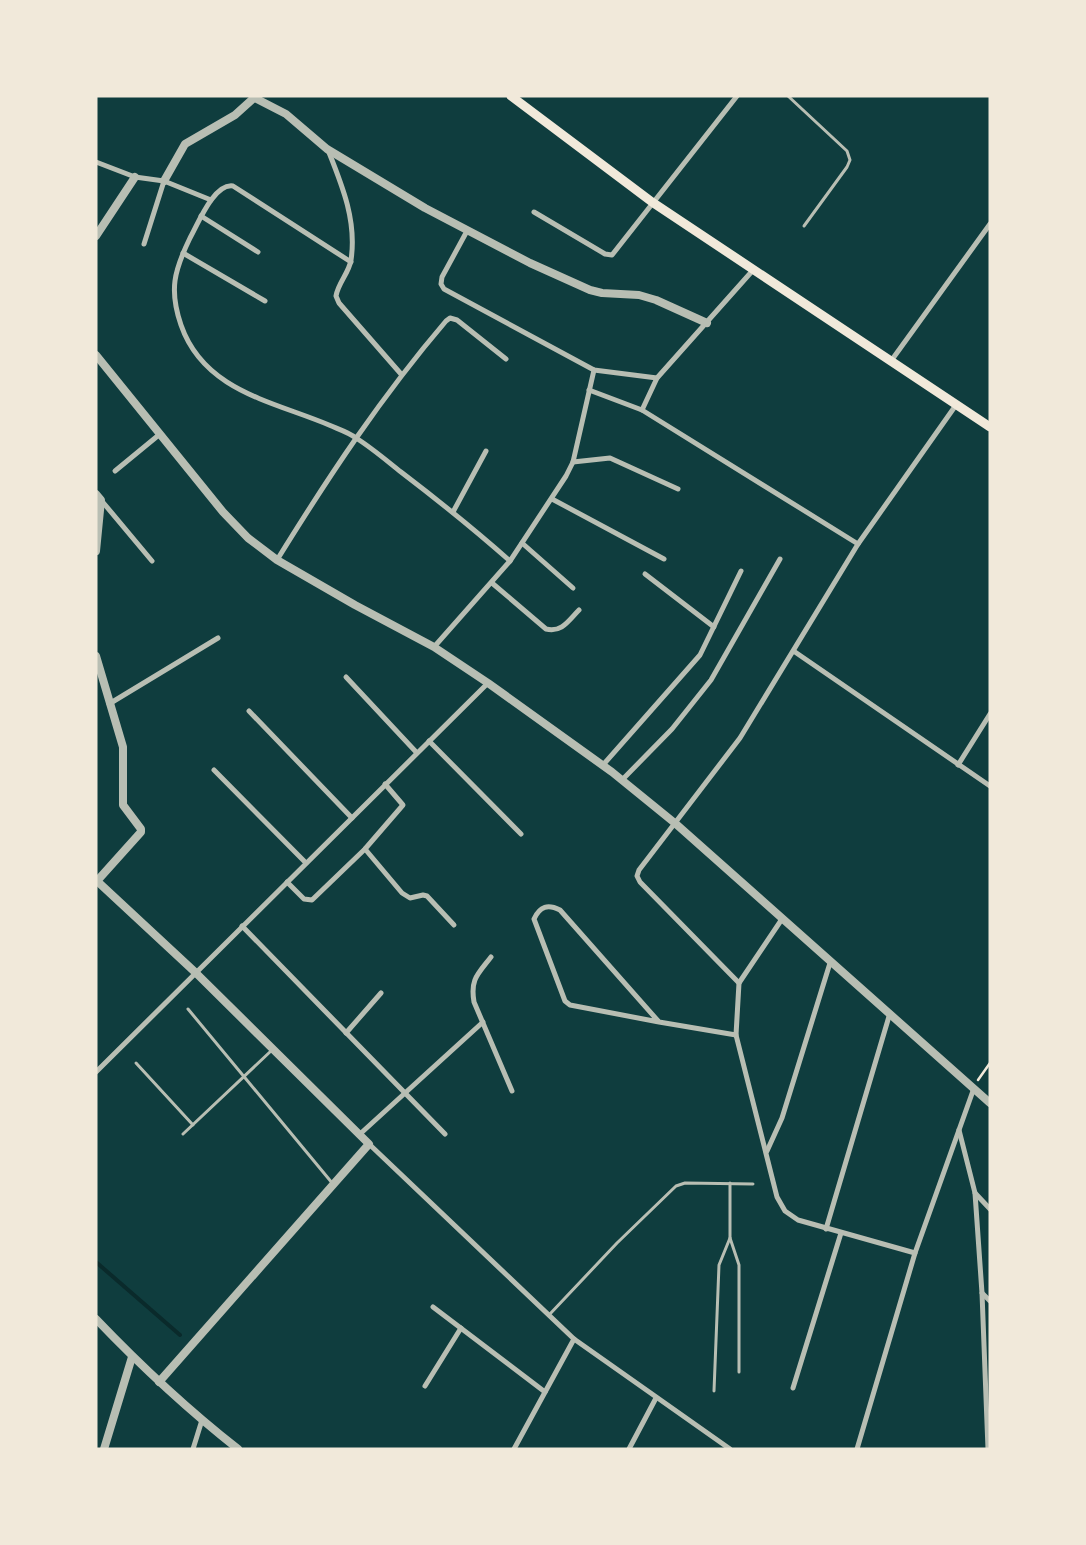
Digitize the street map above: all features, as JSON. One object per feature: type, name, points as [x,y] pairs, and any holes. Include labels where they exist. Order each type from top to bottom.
[{"type":"main road","points":[[511,96],[652,202],[990,427]]},
{"type":"street","points":[[534,212],[605,254],[612,255],[737,96]]},
{"type":"street","points":[[144,244],[164,181],[185,144],[236,115],[256,97],[286,114],[327,149],[467,231],[530,263],[590,290],[648,298],[707,323]]},
{"type":"street","points":[[327,149],[347,199],[351,262],[337,290],[339,303],[401,374]]},
{"type":"street","points":[[96,162],[135,177],[164,181],[211,200]]},
{"type":"street","points":[[96,236],[135,177]]},
{"type":"street","points":[[351,262],[233,186],[223,188],[211,200],[201,216],[175,273],[174,297],[185,336],[193,352],[205,366],[248,395],[355,437],[453,512],[510,561]]},
{"type":"street","points":[[201,216],[258,252]]},
{"type":"street","points":[[890,361],[990,224]]},
{"type":"street","points":[[467,231],[442,277],[441,284],[444,289],[594,370],[657,378]]},
{"type":"street","points":[[183,253],[265,301]]},
{"type":"street","points":[[642,410],[657,378],[755,269]]},
{"type":"street","points":[[277,560],[355,437],[401,374],[450,318],[457,320],[506,359]]},
{"type":"street","points":[[96,355],[223,512],[248,538],[277,560],[354,605],[434,647],[488,683],[622,780],[676,824],[830,963],[890,1013],[990,1103]]},
{"type":"street","points":[[434,647],[510,561],[552,499],[573,462],[594,370]]},
{"type":"street","points":[[589,390],[642,410],[858,544]]},
{"type":"street","points":[[739,983],[640,882],[637,876],[639,870],[740,738],[858,544],[956,405]]},
{"type":"street","points":[[115,472],[160,434]]},
{"type":"street","points":[[453,512],[486,451]]},
{"type":"street","points":[[573,462],[610,458],[678,489]]},
{"type":"street","points":[[96,551],[98,497]]},
{"type":"street","points":[[98,497],[152,561]]},
{"type":"street","points":[[552,499],[664,560]]},
{"type":"street","points":[[522,543],[573,588]]},
{"type":"street","points":[[622,780],[672,729],[711,680],[780,559]]},
{"type":"street","points":[[602,765],[693,665],[714,627],[740,571]]},
{"type":"street","points":[[645,574],[714,627]]},
{"type":"street","points":[[492,583],[546,629],[554,631],[561,628],[579,610]]},
{"type":"street","points":[[110,704],[218,638]]},
{"type":"street","points":[[794,652],[990,786]]},
{"type":"street","points":[[96,656],[123,748],[123,804],[141,829],[141,832],[96,881],[196,973],[369,1144],[574,1339],[730,1449]]},
{"type":"street","points":[[346,677],[417,753]]},
{"type":"street","points":[[96,1072],[488,683]]},
{"type":"street","points":[[249,711],[352,818]]},
{"type":"street","points":[[958,765],[990,714]]},
{"type":"street","points":[[429,741],[521,834]]},
{"type":"street","points":[[214,770],[306,863]]},
{"type":"street","points":[[287,882],[304,899],[312,900],[365,849],[404,805],[386,784]]},
{"type":"street","points":[[365,849],[402,893],[410,898],[423,895],[428,896],[454,925]]},
{"type":"street","points":[[659,1022],[560,910],[552,906],[545,906],[537,912],[534,919],[565,1001],[570,1005],[659,1022],[736,1036]]},
{"type":"street","points":[[782,919],[739,983],[736,1036],[778,1197],[785,1211],[798,1220],[841,1234],[915,1253]]},
{"type":"street","points":[[242,926],[445,1134]]},
{"type":"street","points":[[491,957],[474,978],[472,988],[474,1002],[512,1091]]},
{"type":"street","points":[[766,1151],[782,1118],[830,963]]},
{"type":"street","points":[[346,1033],[382,993]]},
{"type":"street","points":[[826,1229],[890,1013]]},
{"type":"street","points":[[360,1134],[483,1022]]},
{"type":"street","points":[[857,1449],[915,1253],[974,1087]]},
{"type":"street","points":[[959,1130],[975,1193],[982,1293],[988,1449]]},
{"type":"street","points":[[159,1382],[369,1144]]},
{"type":"street","points":[[975,1193],[990,1209]]},
{"type":"street","points":[[793,1388],[841,1234]]},
{"type":"street","points":[[982,1293],[990,1301]]},
{"type":"street","points":[[433,1307],[545,1392]]},
{"type":"street","points":[[97,1321],[159,1382],[238,1449]]},
{"type":"street","points":[[425,1386],[461,1328]]},
{"type":"street","points":[[514,1449],[574,1339]]},
{"type":"street","points":[[104,1449],[132,1357]]},
{"type":"street","points":[[629,1449],[656,1398]]},
{"type":"street","points":[[192,1449],[202,1420]]},
{"type":"lane","points":[[788,96],[847,151],[850,160],[847,168],[804,226]]},
{"type":"lane","points":[[188,1009],[334,1184]]},
{"type":"lane","points":[[183,1134],[244,1078],[272,1049]]},
{"type":"lane","points":[[136,1063],[192,1125]]},
{"type":"lane","points":[[548,1315],[617,1243],[676,1186],[685,1183],[752,1184]]},
{"type":"lane","points":[[730,1183],[730,1238],[739,1265],[739,1372]]},
{"type":"lane","points":[[714,1391],[720,1265],[730,1238]]},
{"type":"path","points":[[974,1087],[990,1063]]},
{"type":"waterway","points":[[96,1262],[180,1335]]}]
